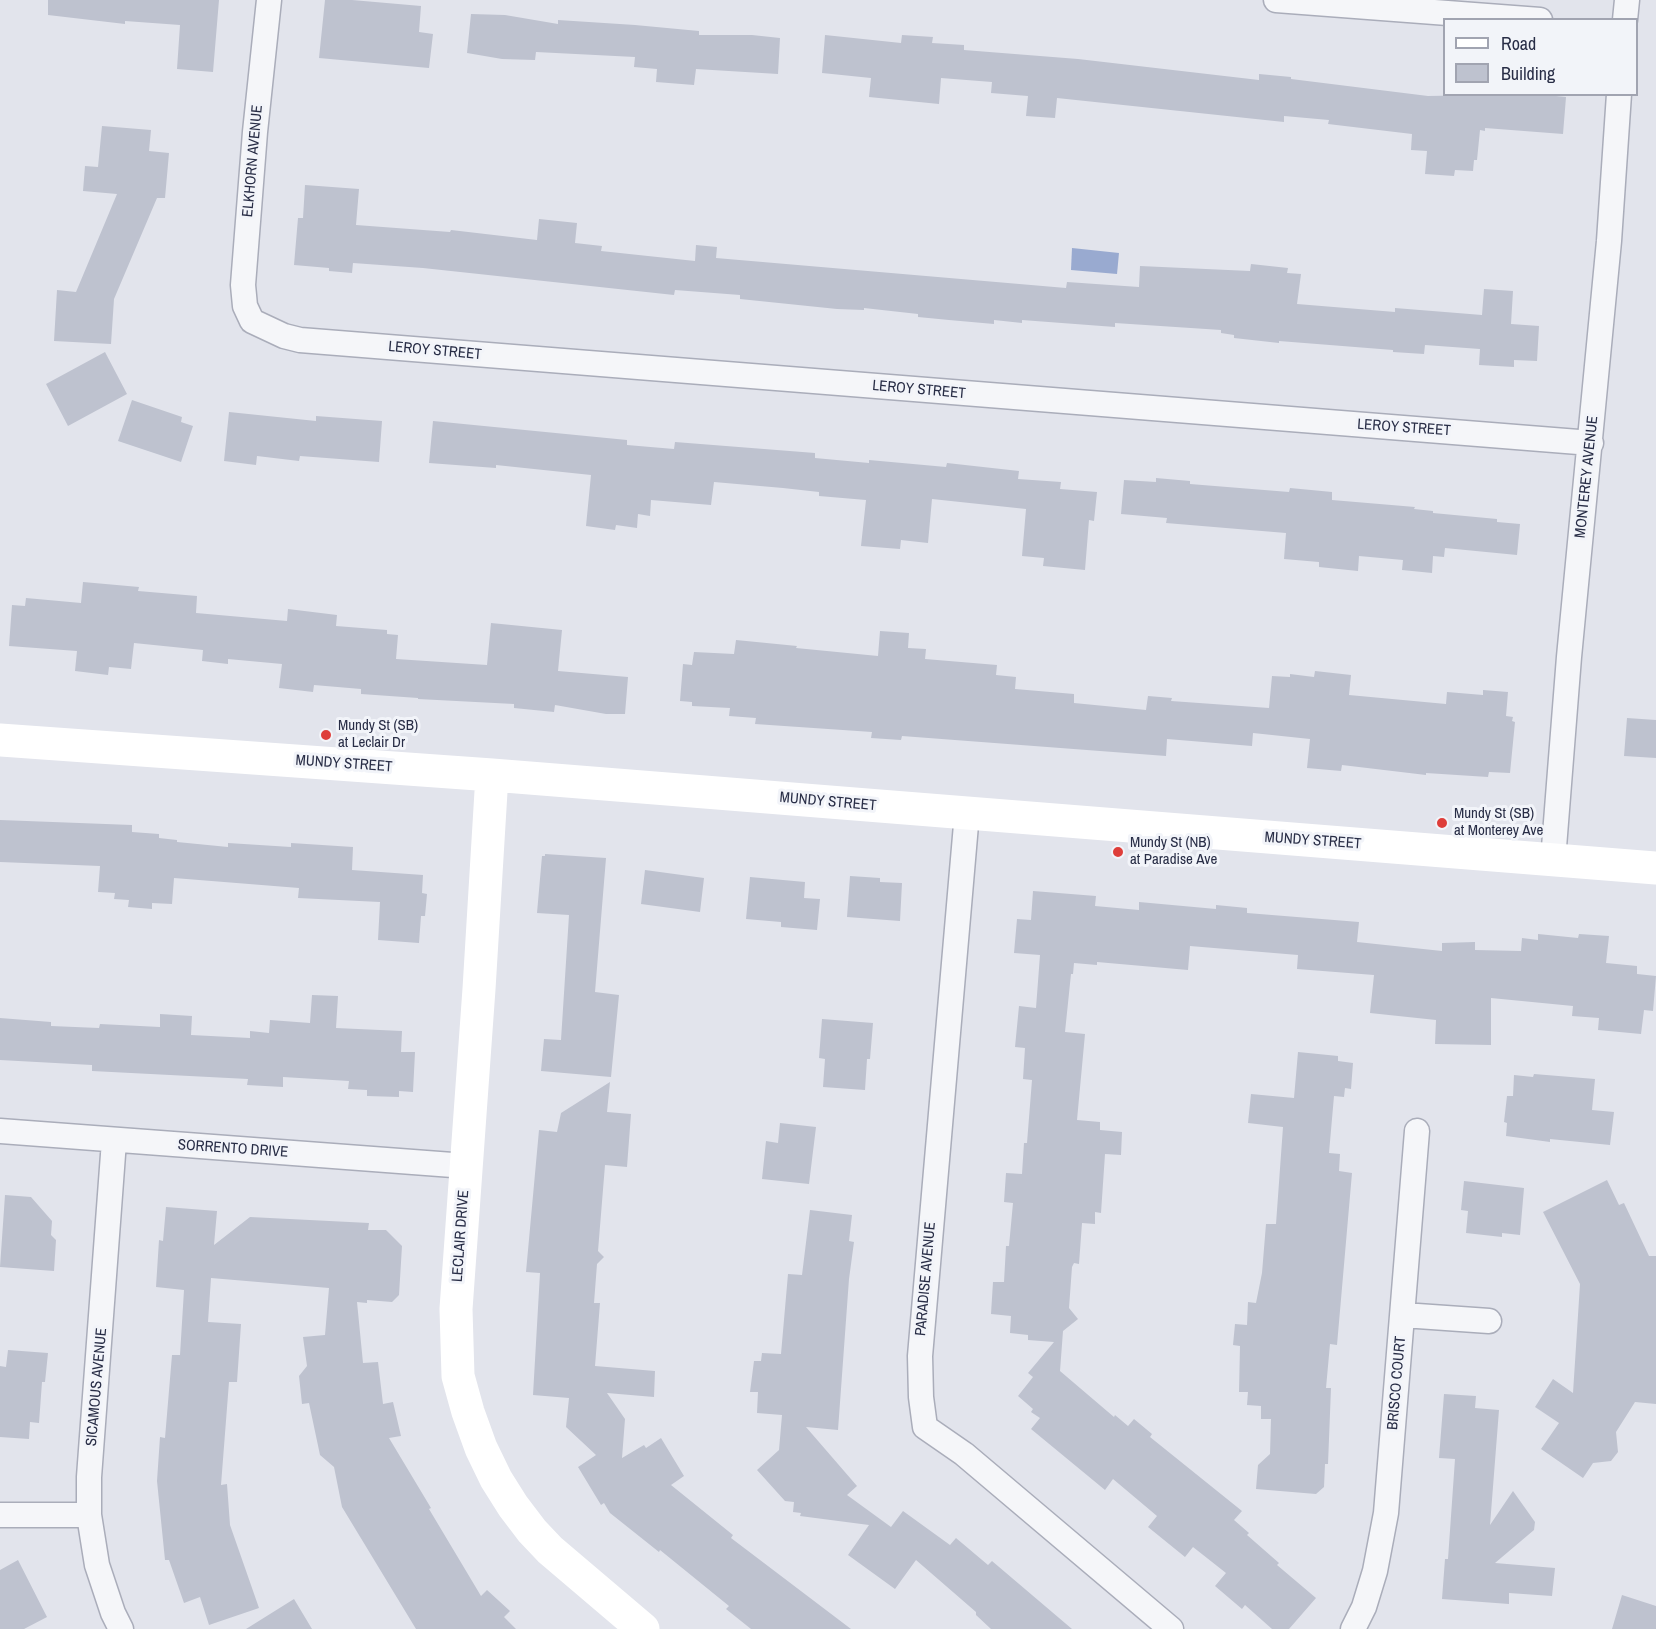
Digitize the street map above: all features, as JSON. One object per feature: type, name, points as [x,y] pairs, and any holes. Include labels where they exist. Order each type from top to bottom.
[{"type":"street","name":"ELKHORN AVENUE","points":[[252,321],[245,306],[243,267],[269,0]]},
{"type":"street","points":[[1276,0],[1514,18]]},
{"type":"street","points":[[1625,18],[1627,0]]},
{"type":"street","name":"MONTEREY AVENUE","points":[[1553,860],[1569,657],[1609,241],[1619,96]]},
{"type":"street","name":"LEROY STREET","points":[[252,321],[284,336],[300,340],[1591,443]]},
{"type":"street","name":"MUNDY STREET","points":[[0,740],[492,775],[1656,868]]},
{"type":"street","name":"LECLAIR DRIVE","points":[[492,775],[456,1309],[458,1376],[481,1448],[496,1479],[532,1531],[550,1550],[643,1629]]},
{"type":"street","name":"PARADISE AVENUE","points":[[967,813],[920,1356],[921,1396],[925,1427],[964,1454],[1171,1629]]},
{"type":"street","name":"SORRENTO DRIVE","points":[[0,1131],[466,1166]]},
{"type":"street","name":"BRISCO COURT","points":[[1353,1629],[1364,1607],[1376,1571],[1382,1541],[1417,1131]]},
{"type":"street","name":"SICAMOUS AVENUE","points":[[114,1141],[89,1477],[89,1515],[97,1565],[113,1613],[122,1629]]},
{"type":"street","points":[[1402,1315],[1489,1321]]},
{"type":"street","points":[[0,1515],[89,1515]]},
{"type":"water","points":[[1072,248],[1119,253],[1117,274],[1071,270]]},
{"type":"building","points":[[48,0],[219,0],[213,72],[177,69],[180,25],[125,21],[125,24],[48,15]]},
{"type":"building","points":[[325,0],[421,6],[419,32],[433,34],[429,68],[319,58]]},
{"type":"building","points":[[471,14],[505,15],[558,24],[558,20],[635,25],[699,31],[699,35],[752,35],[780,38],[778,74],[696,69],[694,85],[656,82],[657,69],[634,67],[635,57],[536,52],[535,60],[502,59],[467,53]]},
{"type":"building","points":[[825,35],[901,43],[902,35],[933,37],[932,43],[964,45],[964,50],[1078,59],[1259,80],[1259,74],[1291,77],[1291,79],[1428,96],[1566,97],[1563,134],[1485,128],[1485,131],[1480,130],[1477,160],[1474,160],[1473,171],[1455,170],[1454,176],[1425,174],[1427,151],[1411,150],[1412,134],[1328,124],[1329,120],[1284,116],[1284,122],[1057,98],[1055,118],[1026,116],[1028,96],[991,93],[992,82],[941,78],[939,104],[869,97],[871,78],[822,73]]},
{"type":"building","points":[[102,126],[151,130],[149,151],[169,153],[165,198],[157,198],[114,299],[111,344],[54,341],[57,290],[76,292],[117,194],[83,191],[85,166],[98,167]]},
{"type":"building","points":[[305,185],[359,189],[356,225],[450,232],[451,230],[537,240],[539,219],[577,223],[575,243],[602,246],[601,251],[695,261],[696,245],[717,247],[716,258],[1066,288],[1067,282],[1139,287],[1140,266],[1250,271],[1251,264],[1288,268],[1287,273],[1301,274],[1297,304],[1395,312],[1395,308],[1482,315],[1484,289],[1513,291],[1511,324],[1539,326],[1537,361],[1514,360],[1514,367],[1479,365],[1480,349],[1425,345],[1424,354],[1234,338],[1234,335],[1221,333],[1221,330],[1115,323],[1115,327],[1022,320],[1022,323],[994,320],[994,324],[918,317],[918,314],[864,308],[864,310],[837,309],[740,299],[740,295],[675,290],[674,295],[423,268],[353,263],[352,273],[329,271],[329,268],[294,265],[298,218],[303,218]]},
{"type":"building","points":[[105,352],[127,394],[68,426],[46,384]]},
{"type":"building","points":[[132,400],[182,417],[181,422],[193,426],[181,462],[118,441]]},
{"type":"building","points":[[229,412],[316,421],[316,416],[382,421],[379,462],[300,456],[299,461],[257,456],[256,465],[224,461]]},
{"type":"building","points":[[433,421],[627,440],[627,445],[674,449],[675,442],[815,453],[815,458],[869,463],[869,460],[946,467],[947,463],[1019,471],[1018,479],[1061,482],[1060,489],[1097,492],[1094,521],[1089,520],[1085,570],[1043,566],[1044,558],[1022,556],[1026,509],[932,499],[928,543],[901,540],[900,549],[861,546],[866,500],[819,496],[819,492],[714,482],[711,505],[651,500],[650,516],[638,514],[637,528],[616,525],[615,530],[586,526],[591,475],[496,465],[496,468],[429,463]]},
{"type":"building","points":[[1156,478],[1190,481],[1190,484],[1289,492],[1290,488],[1332,492],[1332,500],[1415,507],[1414,509],[1433,511],[1433,513],[1497,519],[1497,522],[1520,524],[1517,555],[1445,548],[1444,557],[1433,556],[1432,573],[1402,570],[1403,560],[1359,556],[1358,571],[1319,567],[1319,562],[1284,559],[1286,533],[1166,523],[1167,518],[1121,514],[1124,480],[1156,482]]},
{"type":"building","points":[[83,582],[139,587],[138,591],[197,596],[196,613],[287,621],[288,609],[337,615],[336,626],[387,630],[387,634],[398,635],[396,659],[487,665],[491,623],[562,630],[558,671],[628,677],[625,714],[606,714],[555,705],[554,712],[514,708],[514,704],[361,694],[361,689],[314,685],[313,692],[279,688],[282,664],[228,659],[228,664],[202,661],[203,650],[134,643],[131,669],[109,667],[108,675],[75,671],[77,651],[9,646],[12,605],[25,606],[26,598],[81,603]]},
{"type":"building","points":[[880,631],[909,633],[908,648],[926,649],[925,659],[997,665],[996,675],[1016,677],[1015,689],[1074,694],[1074,703],[1146,710],[1148,696],[1172,698],[1171,701],[1269,708],[1272,676],[1290,677],[1290,674],[1314,677],[1315,671],[1351,675],[1349,695],[1446,704],[1447,692],[1483,695],[1483,690],[1508,692],[1506,716],[1513,717],[1512,721],[1515,722],[1510,773],[1489,772],[1488,777],[1426,773],[1426,775],[1342,765],[1341,771],[1307,768],[1310,739],[1253,733],[1252,746],[1167,739],[1166,756],[902,736],[901,740],[871,738],[872,732],[755,724],[756,718],[729,716],[730,708],[692,706],[692,702],[680,701],[683,664],[692,665],[694,652],[734,654],[736,640],[878,656]]},
{"type":"building","points":[[1627,718],[1656,720],[1656,758],[1624,756]]},
{"type":"building","points":[[0,820],[132,825],[132,832],[159,834],[159,838],[177,840],[177,842],[228,847],[228,843],[291,847],[291,843],[353,847],[352,870],[423,875],[422,893],[427,894],[425,916],[421,916],[419,943],[378,940],[380,902],[298,898],[299,888],[174,878],[172,904],[152,903],[152,909],[128,907],[129,900],[114,899],[115,893],[98,892],[100,866],[0,862]]},
{"type":"building","points":[[545,854],[606,858],[595,992],[619,995],[611,1077],[541,1071],[544,1039],[561,1040],[569,915],[537,913],[542,856]]},
{"type":"building","points":[[645,870],[704,878],[700,912],[641,904]]},
{"type":"building","points":[[850,876],[880,878],[880,882],[902,883],[900,921],[847,917]]},
{"type":"building","points":[[750,877],[805,882],[804,898],[820,899],[817,930],[781,927],[781,922],[746,919]]},
{"type":"building","points":[[1033,891],[1096,896],[1095,906],[1139,910],[1139,902],[1216,909],[1216,905],[1247,908],[1247,913],[1359,922],[1357,942],[1442,951],[1442,943],[1475,942],[1475,950],[1521,951],[1522,938],[1538,940],[1538,934],[1578,938],[1579,934],[1609,936],[1606,963],[1637,966],[1637,974],[1656,976],[1653,1011],[1644,1010],[1641,1034],[1598,1030],[1599,1018],[1572,1016],[1573,1006],[1491,998],[1491,1045],[1435,1044],[1436,1020],[1370,1013],[1374,975],[1297,969],[1298,955],[1190,946],[1188,970],[1097,962],[1097,965],[1074,963],[1065,1032],[1085,1034],[1077,1120],[1100,1122],[1100,1130],[1122,1132],[1121,1155],[1105,1154],[1101,1213],[1095,1212],[1095,1224],[1082,1223],[1079,1264],[1074,1263],[1072,1267],[1069,1308],[1078,1319],[1063,1331],[1060,1371],[1114,1417],[1115,1415],[1128,1426],[1134,1419],[1152,1434],[1150,1437],[1242,1511],[1234,1520],[1249,1533],[1247,1535],[1279,1563],[1277,1565],[1316,1598],[1289,1629],[1272,1629],[1245,1605],[1242,1609],[1215,1586],[1226,1573],[1193,1547],[1185,1557],[1148,1527],[1157,1516],[1113,1479],[1105,1490],[1031,1429],[1040,1418],[1031,1412],[1033,1409],[1018,1396],[1033,1377],[1028,1373],[1054,1342],[1028,1340],[1028,1335],[1010,1333],[1011,1316],[991,1314],[993,1282],[1004,1282],[1006,1246],[1009,1246],[1013,1203],[1004,1202],[1006,1173],[1022,1174],[1024,1143],[1027,1143],[1032,1080],[1023,1079],[1025,1048],[1015,1047],[1019,1006],[1036,1008],[1040,955],[1014,953],[1017,919],[1031,920]]},
{"type":"building","points":[[312,995],[338,996],[336,1028],[402,1031],[401,1052],[415,1052],[413,1092],[399,1091],[399,1097],[367,1096],[367,1090],[348,1089],[349,1081],[283,1077],[283,1087],[247,1085],[248,1079],[92,1071],[92,1065],[0,1060],[0,1018],[51,1022],[51,1026],[99,1028],[100,1024],[160,1027],[160,1014],[192,1016],[191,1035],[250,1038],[250,1031],[269,1033],[270,1020],[310,1023]]},
{"type":"building","points":[[822,1019],[873,1023],[865,1090],[823,1087],[825,1059],[819,1058]]},
{"type":"building","points":[[1298,1052],[1338,1056],[1338,1061],[1353,1063],[1351,1089],[1345,1088],[1344,1097],[1334,1096],[1329,1153],[1340,1154],[1339,1171],[1352,1173],[1337,1345],[1330,1344],[1326,1388],[1331,1388],[1328,1464],[1325,1464],[1324,1487],[1316,1494],[1256,1489],[1258,1465],[1270,1454],[1271,1419],[1261,1419],[1261,1406],[1247,1405],[1248,1392],[1239,1392],[1240,1346],[1233,1345],[1235,1324],[1247,1325],[1248,1302],[1256,1303],[1262,1273],[1266,1224],[1276,1224],[1283,1127],[1248,1123],[1251,1094],[1294,1098]]},
{"type":"building","points":[[1534,1074],[1595,1079],[1592,1110],[1614,1112],[1610,1145],[1550,1139],[1550,1142],[1506,1136],[1507,1123],[1504,1122],[1507,1096],[1513,1096],[1514,1075],[1533,1077]]},
{"type":"building","points":[[610,1082],[607,1112],[631,1114],[627,1167],[605,1165],[598,1251],[604,1257],[597,1264],[594,1303],[600,1303],[595,1366],[655,1371],[654,1397],[607,1393],[625,1419],[622,1458],[644,1445],[646,1448],[661,1438],[684,1476],[671,1485],[733,1535],[731,1538],[851,1629],[751,1629],[726,1609],[729,1606],[610,1513],[604,1503],[601,1505],[578,1467],[596,1455],[566,1427],[569,1398],[533,1395],[540,1273],[526,1272],[539,1130],[557,1132],[561,1113]]},
{"type":"building","points":[[780,1123],[816,1127],[809,1184],[762,1179],[766,1141],[778,1143]]},
{"type":"building","points":[[1607,1180],[1619,1205],[1624,1203],[1649,1256],[1656,1256],[1656,1404],[1635,1402],[1616,1432],[1618,1452],[1611,1461],[1593,1463],[1583,1478],[1541,1449],[1559,1423],[1535,1407],[1553,1379],[1573,1393],[1580,1284],[1543,1212]]},
{"type":"building","points":[[1464,1181],[1524,1188],[1520,1235],[1502,1233],[1502,1237],[1466,1233],[1468,1211],[1461,1210]]},
{"type":"building","points":[[5,1195],[31,1197],[52,1221],[51,1235],[56,1240],[54,1271],[0,1267]]},
{"type":"building","points":[[166,1207],[217,1211],[214,1245],[250,1217],[369,1223],[368,1230],[386,1230],[402,1246],[399,1295],[392,1302],[367,1300],[367,1303],[357,1302],[363,1363],[378,1362],[383,1404],[393,1402],[401,1436],[389,1438],[431,1508],[429,1509],[481,1596],[487,1590],[510,1611],[504,1617],[516,1629],[416,1629],[342,1507],[334,1467],[320,1455],[309,1403],[302,1404],[299,1376],[307,1366],[303,1337],[325,1335],[329,1288],[211,1278],[208,1322],[241,1324],[237,1382],[229,1382],[221,1485],[227,1484],[230,1525],[259,1608],[209,1625],[200,1597],[184,1603],[169,1560],[165,1560],[157,1481],[160,1437],[165,1438],[172,1355],[180,1355],[184,1290],[156,1287],[159,1240],[163,1241]]},
{"type":"building","points":[[810,1210],[852,1215],[849,1241],[854,1242],[849,1279],[838,1430],[806,1427],[857,1486],[847,1495],[891,1527],[903,1511],[950,1545],[956,1538],[988,1565],[992,1561],[1072,1629],[991,1629],[976,1615],[976,1612],[916,1560],[895,1589],[848,1555],[869,1525],[800,1516],[801,1513],[793,1512],[794,1502],[785,1501],[757,1470],[779,1450],[782,1415],[757,1413],[758,1392],[750,1392],[754,1361],[761,1361],[762,1353],[781,1354],[788,1274],[802,1275]]},
{"type":"building","points":[[8,1350],[48,1353],[45,1382],[42,1382],[39,1423],[30,1422],[29,1439],[0,1437],[0,1366],[6,1367]]},
{"type":"building","points":[[1444,1394],[1476,1396],[1475,1408],[1499,1410],[1490,1525],[1513,1491],[1535,1522],[1534,1530],[1495,1563],[1555,1568],[1552,1596],[1509,1593],[1509,1604],[1442,1599],[1445,1559],[1448,1559],[1455,1459],[1439,1458]]},
{"type":"building","points":[[18,1560],[47,1617],[24,1629],[0,1629],[0,1570]]},
{"type":"building","points":[[1622,1595],[1656,1606],[1656,1629],[1612,1629]]},
{"type":"building","points":[[294,1599],[312,1629],[246,1629]]},
{"type":"place","name":"Mundy St (SB) at Leclair Dr","points":[[326,735]]},
{"type":"place","name":"Mundy St (SB) at Monterey Ave","points":[[1442,823]]},
{"type":"place","name":"Mundy St (NB) at Paradise Ave","points":[[1118,852]]}]
